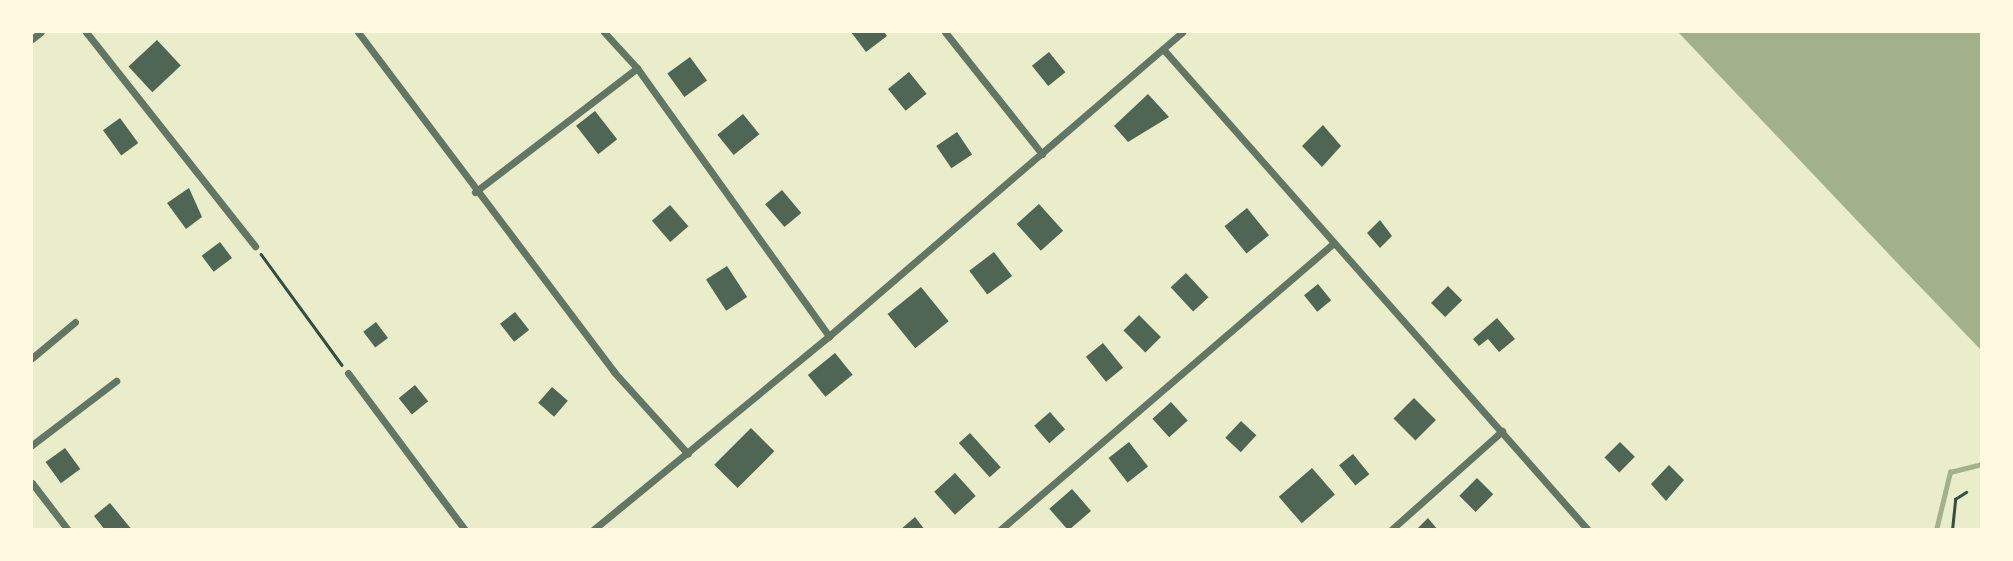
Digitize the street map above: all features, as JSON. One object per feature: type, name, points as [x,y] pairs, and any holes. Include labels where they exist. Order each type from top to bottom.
[{"type":"street","points":[[32,38],[41,32]]},
{"type":"street","points":[[86,32],[255,246]]},
{"type":"street","points":[[358,32],[475,192],[614,372],[688,454]]},
{"type":"street","points":[[604,32],[637,68],[829,337]]},
{"type":"street","points":[[945,32],[1042,154]]},
{"type":"street","points":[[593,530],[829,337],[1182,32]]},
{"type":"street","points":[[1164,49],[1588,530]]},
{"type":"street","points":[[475,192],[637,68]]},
{"type":"street","points":[[1000,530],[1334,243]]},
{"type":"street","points":[[32,358],[75,322]]},
{"type":"street","points":[[348,373],[465,530]]},
{"type":"street","points":[[32,445],[116,381]]},
{"type":"street","points":[[1391,530],[1502,431]]},
{"type":"street","points":[[32,483],[68,530]]},
{"type":"path","points":[[255,246],[348,373]]},
{"type":"path","points":[[1952,530],[1955,499],[1966,492]]},
{"type":"shaded area","points":[[1678,32],[1981,32],[1981,350],[1903,269]]},
{"type":"building","points":[[851,32],[884,32],[887,36],[866,52]]},
{"type":"building","points":[[157,40],[181,66],[152,92],[128,67]]},
{"type":"building","points":[[1049,52],[1065,72],[1048,86],[1032,66]]},
{"type":"building","points":[[690,57],[707,80],[684,97],[667,73]]},
{"type":"building","points":[[909,72],[927,94],[906,111],[888,89]]},
{"type":"building","points":[[1148,94],[1169,117],[1128,142],[1114,126]]},
{"type":"building","points":[[595,111],[617,139],[598,154],[576,126]]},
{"type":"building","points":[[743,114],[759,134],[734,155],[717,135]]},
{"type":"building","points":[[120,118],[138,143],[121,155],[103,130]]},
{"type":"building","points":[[1323,125],[1341,146],[1322,167],[1302,146]]},
{"type":"building","points":[[957,132],[972,154],[951,168],[936,146]]},
{"type":"building","points":[[189,188],[202,217],[186,229],[167,203]]},
{"type":"building","points":[[782,190],[801,213],[784,227],[765,204]]},
{"type":"building","points":[[1039,204],[1063,231],[1041,251],[1017,224]]},
{"type":"building","points":[[670,205],[688,226],[670,242],[652,221]]},
{"type":"building","points":[[1247,208],[1269,235],[1246,253],[1224,226]]},
{"type":"building","points":[[1380,220],[1392,236],[1380,248],[1367,233]]},
{"type":"building","points":[[220,242],[232,258],[214,272],[202,256]]},
{"type":"building","points":[[994,252],[1012,276],[987,295],[969,271]]},
{"type":"building","points":[[727,266],[747,297],[726,311],[706,280]]},
{"type":"building","points":[[1186,273],[1209,297],[1193,311],[1171,287]]},
{"type":"building","points":[[1318,284],[1331,300],[1317,312],[1304,295]]},
{"type":"building","points":[[1448,286],[1462,300],[1445,317],[1431,303]]},
{"type":"building","points":[[921,287],[949,321],[915,348],[888,314]]},
{"type":"building","points":[[515,312],[529,330],[514,342],[500,324]]},
{"type":"building","points":[[1139,315],[1161,337],[1145,352],[1123,331]]},
{"type":"building","points":[[1497,318],[1515,339],[1499,352],[1488,339],[1479,346],[1473,339]]},
{"type":"building","points":[[376,322],[388,338],[375,348],[363,332]]},
{"type":"building","points":[[1103,343],[1123,368],[1106,382],[1086,357]]},
{"type":"building","points":[[835,353],[853,375],[825,397],[808,375]]},
{"type":"building","points":[[415,385],[428,401],[412,415],[399,398]]},
{"type":"building","points":[[552,387],[568,401],[554,417],[538,403]]},
{"type":"building","points":[[1414,398],[1436,420],[1415,440],[1393,419]]},
{"type":"building","points":[[1171,402],[1188,421],[1169,437],[1152,419]]},
{"type":"building","points":[[1050,412],[1065,429],[1049,443],[1034,426]]},
{"type":"building","points":[[1241,421],[1256,435],[1241,452],[1225,438]]},
{"type":"building","points":[[751,428],[774,451],[738,488],[714,465]]},
{"type":"building","points":[[970,433],[1001,467],[990,477],[959,443]]},
{"type":"building","points":[[1129,442],[1148,466],[1128,482],[1109,458]]},
{"type":"building","points":[[1620,442],[1635,457],[1619,472],[1604,458]]},
{"type":"building","points":[[65,448],[80,469],[61,483],[46,462]]},
{"type":"building","points":[[1353,454],[1369,474],[1355,486],[1339,465]]},
{"type":"building","points":[[1669,465],[1684,480],[1666,501],[1651,484]]},
{"type":"building","points":[[1312,468],[1335,494],[1302,523],[1279,497]]},
{"type":"building","points":[[955,473],[976,496],[955,515],[934,492]]},
{"type":"building","points":[[1477,478],[1493,494],[1476,512],[1459,496]]},
{"type":"building","points":[[1072,489],[1091,511],[1068,530],[1049,509]]},
{"type":"building","points":[[110,503],[132,530],[105,530],[94,516]]},
{"type":"building","points":[[915,517],[925,530],[900,530]]},
{"type":"building","points":[[1428,518],[1438,530],[1416,530]]},
{"type":"waterway","points":[[1936,530],[1950,472],[1982,464]]}]
